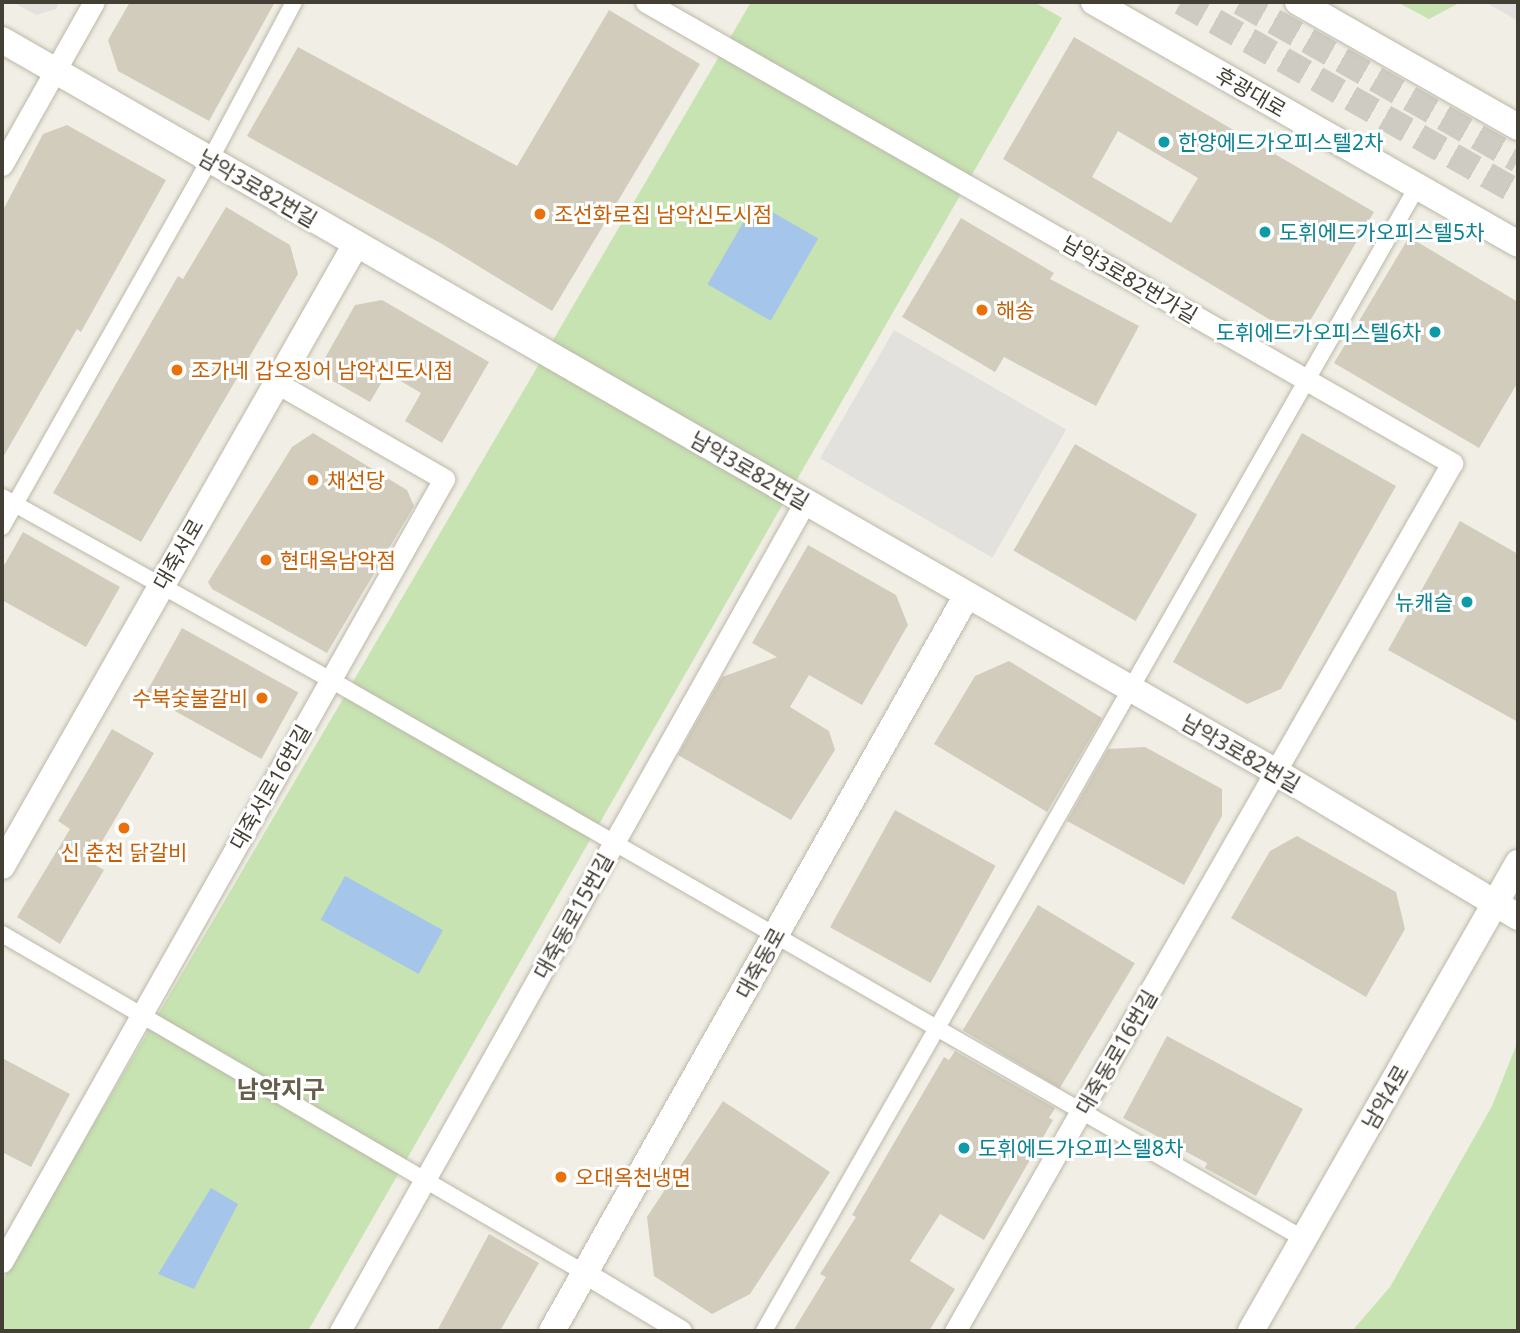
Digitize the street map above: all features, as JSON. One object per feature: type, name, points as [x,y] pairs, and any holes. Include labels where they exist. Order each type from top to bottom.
[{"type":"street","points":[[2,165],[94,2]]},
{"type":"street","points":[[2,527],[8,501],[210,160],[294,2]]},
{"type":"street","name":"남악3로82번가길","points":[[646,2],[1452,463],[1276,772]]},
{"type":"street","name":"후광대로","points":[[1094,2],[1518,244]]},
{"type":"street","points":[[1298,2],[1518,128]]},
{"type":"street","name":"남악3로82번길","points":[[2,40],[1276,772],[1518,917]]},
{"type":"street","points":[[764,1331],[1131,689],[1304,379],[1417,187]]},
{"type":"street","name":"대죽서로","points":[[2,866],[356,244]]},
{"type":"street","name":"대죽서로16번길","points":[[2,1262],[444,479],[277,383]]},
{"type":"street","points":[[8,501],[331,680],[1304,1239]]},
{"type":"street","name":"대죽동로15번길","points":[[340,1331],[805,502]]},
{"type":"street","name":"대죽동로","points":[[552,1331],[967,595]]},
{"type":"street","name":"대죽동로16번길","points":[[955,1331],[1276,772]]},
{"type":"street","name":"남악4로","points":[[1251,1331],[1518,863]]},
{"type":"street","points":[[2,934],[681,1331]]},
{"type":"green space","points":[[751,2],[1034,2],[1062,18],[308,1331],[2,1331],[2,1281]]},
{"type":"green space","points":[[1397,2],[1461,2],[1429,19]]},
{"type":"green space","points":[[1518,1041],[1518,1331],[1352,1331],[1390,1287],[1492,1106]]},
{"type":"shaded area","points":[[13,2],[59,2],[56,9],[36,15]]},
{"type":"shaded area","points":[[1485,2],[1518,2],[1518,21]]},
{"type":"shaded area","points":[[894,330],[1066,429],[992,558],[820,458]]},
{"type":"water","points":[[755,202],[818,238],[771,321],[708,284]]},
{"type":"water","points":[[345,876],[443,930],[419,974],[321,920]]},
{"type":"water","points":[[211,1188],[238,1204],[194,1289],[158,1274]]},
{"type":"building","points":[[130,2],[275,2],[209,121],[118,71],[108,40]]},
{"type":"building","points":[[609,10],[700,64],[552,311],[442,244],[247,136],[298,47],[517,166]]},
{"type":"building","points":[[1074,37],[1374,212],[1300,338],[1003,159]],"holes":[[[1118,131],[1198,178],[1171,223],[1092,177]]]},
{"type":"building","points":[[67,125],[166,180],[81,332],[77,329],[2,459],[2,212],[43,134]]},
{"type":"building","points":[[226,207],[290,245],[298,274],[141,542],[53,493],[178,276],[183,279]]},
{"type":"building","points":[[961,218],[1054,273],[1050,279],[1139,326],[1096,406],[1004,357],[995,372],[902,317]]},
{"type":"building","name":"도휘에드가오피스텔6차","points":[[1409,237],[1518,302],[1518,382],[1479,448],[1334,363]]},
{"type":"building","points":[[382,300],[489,362],[442,443],[405,421],[421,393],[387,373],[370,402],[317,372],[355,305]]},
{"type":"building","points":[[313,433],[407,490],[414,506],[327,653],[212,589],[208,582],[292,447]]},
{"type":"building","points":[[1302,433],[1396,486],[1281,689],[1247,704],[1173,662]]},
{"type":"building","points":[[1075,444],[1197,514],[1136,621],[1014,551]]},
{"type":"building","name":"뉴캐슬","points":[[1460,521],[1518,554],[1518,722],[1388,650]]},
{"type":"building","points":[[23,532],[120,587],[86,647],[2,600],[2,569]]},
{"type":"building","points":[[808,545],[896,595],[908,625],[862,705],[809,675],[790,707],[829,731],[835,750],[791,820],[678,755],[722,677],[777,657],[752,643]]},
{"type":"building","points":[[182,628],[298,692],[261,759],[145,694]]},
{"type":"building","points":[[1009,661],[1102,718],[1047,812],[934,744],[975,676]]},
{"type":"building","points":[[112,729],[154,753],[90,862],[104,870],[60,944],[17,917],[70,829],[58,821]]},
{"type":"building","points":[[1145,747],[1222,789],[1222,816],[1184,885],[1067,821],[1108,749]]},
{"type":"building","points":[[895,810],[996,866],[931,983],[830,927]]},
{"type":"building","points":[[1297,836],[1396,892],[1405,929],[1366,997],[1231,918],[1270,851]]},
{"type":"building","points":[[1038,905],[1135,963],[1060,1088],[963,1030]]},
{"type":"building","points":[[1167,1036],[1303,1109],[1256,1196],[1205,1168],[1207,1163],[1123,1118]]},
{"type":"building","points":[[955,1051],[1055,1108],[1049,1118],[1053,1120],[984,1240],[940,1214],[910,1261],[955,1289],[929,1331],[793,1331],[826,1277],[820,1274],[856,1217],[852,1215],[944,1057],[949,1060]]},
{"type":"building","points":[[2,1058],[70,1094],[31,1167],[2,1152]]},
{"type":"building","points":[[723,1101],[830,1172],[750,1294],[712,1314],[654,1276],[647,1217]]},
{"type":"building","points":[[489,1234],[539,1263],[500,1331],[437,1331]]},
{"type":"tunnel","points":[[1181,2],[1518,193]]},
{"type":"tunnel","points":[[1240,2],[1518,160]]},
{"type":"place","name":"한양에드가오피스텔2차","points":[[1164,142]]},
{"type":"place","name":"조선화로집 남악신도시점","points":[[540,214]]},
{"type":"place","name":"도휘에드가오피스텔5차","points":[[1265,232]]},
{"type":"place","name":"해송","points":[[982,310]]},
{"type":"place","name":"도휘에드가오피스텔6차","points":[[1435,332]]},
{"type":"place","name":"조가네 갑오징어 남악신도시점","points":[[177,370]]},
{"type":"place","name":"채선당","points":[[313,480]]},
{"type":"place","name":"현대옥남악점","points":[[266,560]]},
{"type":"place","name":"뉴캐슬","points":[[1467,602]]},
{"type":"place","name":"수북숯불갈비","points":[[262,698]]},
{"type":"place","name":"신 춘천 닭갈비","points":[[124,828]]},
{"type":"place","name":"도휘에드가오피스텔8차","points":[[964,1148]]},
{"type":"place","name":"오대옥천냉면","points":[[561,1177]]},
{"type":"district","name":"남악지구","points":[[281,1089]]}]
